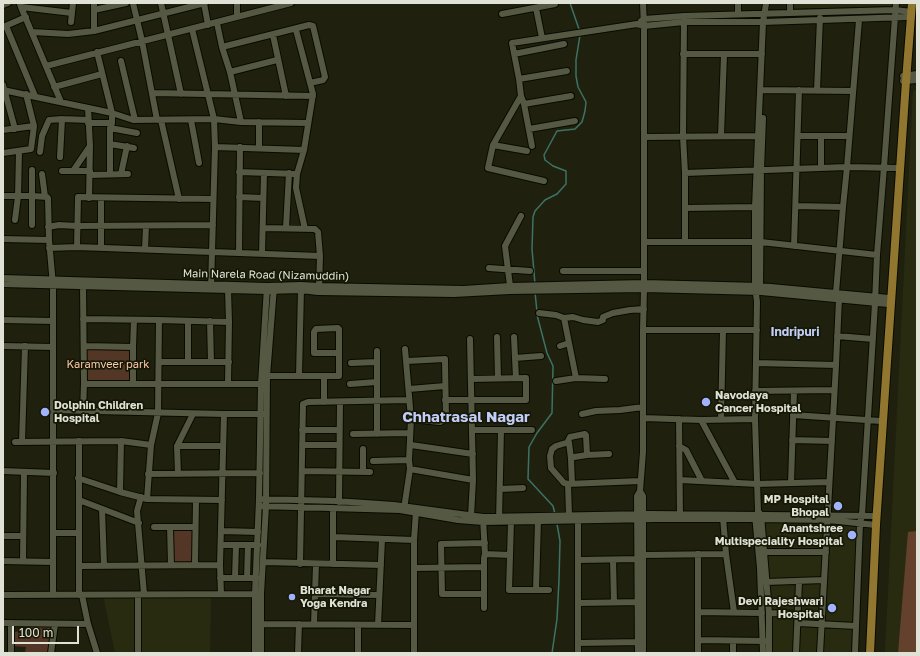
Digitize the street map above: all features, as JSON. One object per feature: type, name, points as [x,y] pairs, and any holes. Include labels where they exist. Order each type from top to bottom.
[{"type":"main road","points":[[867,653],[874,525],[909,11],[912,3]]},
{"type":"main road","points":[[875,515],[888,301],[905,78]]},
{"type":"main road","points":[[870,653],[874,525]]},
{"type":"street","points":[[3,5],[8,3]]},
{"type":"street","points":[[71,22],[72,3]]},
{"type":"street","points":[[94,31],[94,6],[126,3]]},
{"type":"street","points":[[133,3],[152,93],[178,199]]},
{"type":"street","points":[[161,3],[181,94]]},
{"type":"street","points":[[32,32],[68,34],[94,31],[137,21],[182,6],[204,3],[208,25]]},
{"type":"street","points":[[237,3],[237,16]]},
{"type":"street","points":[[261,3],[261,10]]},
{"type":"street","points":[[46,66],[291,3]]},
{"type":"street","points":[[643,3],[643,452],[640,491],[637,496],[640,517],[640,602],[641,642],[643,653]]},
{"type":"street","points":[[738,3],[738,14]]},
{"type":"street","points":[[765,613],[760,568],[755,391],[759,170],[766,3]]},
{"type":"street","points":[[790,3],[794,22]]},
{"type":"street","points":[[882,11],[883,3]]},
{"type":"street","points":[[855,653],[860,523],[862,515],[877,255],[896,3]]},
{"type":"street","points":[[502,14],[555,4]]},
{"type":"street","points":[[20,5],[72,13]]},
{"type":"street","points":[[20,5],[60,102]]},
{"type":"street","points":[[536,8],[542,38]]},
{"type":"street","points":[[532,146],[524,104],[521,96],[512,43],[637,24],[644,26],[684,19],[738,14],[895,10],[909,11]]},
{"type":"street","points":[[637,24],[644,19],[766,22],[859,20],[894,18],[909,11]]},
{"type":"street","points":[[817,90],[820,13]]},
{"type":"street","points":[[26,17],[4,26],[35,96]]},
{"type":"street","points":[[684,19],[683,136],[685,173],[685,242]]},
{"type":"street","points":[[820,653],[834,417],[842,207],[847,167],[859,20]]},
{"type":"street","points":[[758,242],[755,207],[759,170],[758,136],[762,90],[762,54],[766,22]]},
{"type":"street","points":[[217,23],[241,122]]},
{"type":"street","points":[[222,47],[296,30],[310,25],[313,26],[325,77],[323,80],[310,83]]},
{"type":"street","points":[[192,29],[214,119],[215,147],[211,289]]},
{"type":"street","points":[[296,30],[313,96],[304,150],[297,174],[296,188],[305,229]]},
{"type":"street","points":[[273,35],[286,96]]},
{"type":"street","points":[[514,54],[564,44]]},
{"type":"street","points":[[97,52],[112,114],[110,174]]},
{"type":"street","points":[[683,54],[762,54]]},
{"type":"street","points":[[721,135],[724,55]]},
{"type":"street","points":[[230,72],[278,60]]},
{"type":"street","points":[[121,61],[135,120]]},
{"type":"street","points":[[519,79],[567,71]]},
{"type":"street","points":[[54,87],[102,74]]},
{"type":"street","points":[[905,78],[917,74]]},
{"type":"street","points":[[905,78],[917,80]]},
{"type":"street","points":[[4,88],[135,120],[214,119],[241,122],[308,123]]},
{"type":"street","points":[[4,88],[15,129]]},
{"type":"street","points":[[762,90],[853,91]]},
{"type":"street","points":[[794,246],[799,90]]},
{"type":"street","points":[[152,93],[313,96]]},
{"type":"street","points":[[3,152],[31,149],[34,126],[26,94]]},
{"type":"street","points":[[521,96],[493,144],[488,168],[544,181]]},
{"type":"street","points":[[524,104],[571,96]]},
{"type":"street","points":[[88,108],[90,146],[89,198]]},
{"type":"street","points":[[60,157],[62,119]]},
{"type":"street","points":[[40,152],[42,136],[49,120],[62,119],[88,121],[137,133]]},
{"type":"street","points":[[191,120],[198,163]]},
{"type":"street","points":[[529,129],[575,121]]},
{"type":"street","points":[[259,122],[259,148]]},
{"type":"street","points":[[3,130],[34,126]]},
{"type":"street","points":[[644,137],[721,135],[758,136]]},
{"type":"street","points":[[798,136],[849,136]]},
{"type":"street","points":[[821,136],[821,168]]},
{"type":"street","points":[[110,144],[134,148]]},
{"type":"street","points":[[493,144],[527,152]]},
{"type":"street","points":[[73,171],[90,146]]},
{"type":"street","points":[[120,174],[127,146]]},
{"type":"street","points":[[215,147],[304,150]]},
{"type":"street","points":[[239,253],[240,147]]},
{"type":"street","points":[[15,220],[18,196],[19,151]]},
{"type":"street","points":[[685,173],[847,167],[898,168]]},
{"type":"street","points":[[32,170],[32,225]]},
{"type":"street","points":[[62,171],[128,174]]},
{"type":"street","points":[[239,172],[297,174]]},
{"type":"street","points":[[262,254],[264,173]]},
{"type":"street","points":[[286,228],[289,173]]},
{"type":"street","points":[[42,174],[45,197],[48,198],[48,227],[53,282],[54,595]]},
{"type":"street","points":[[3,196],[45,197]]},
{"type":"street","points":[[77,247],[78,197],[214,200]]},
{"type":"street","points":[[239,197],[263,198]]},
{"type":"street","points":[[101,198],[101,247]]},
{"type":"street","points":[[796,206],[842,207]]},
{"type":"street","points":[[685,208],[755,207]]},
{"type":"street","points":[[510,286],[505,246],[521,216]]},
{"type":"street","points":[[48,227],[59,225],[213,225]]},
{"type":"street","points":[[145,249],[146,226]]},
{"type":"street","points":[[263,228],[315,229],[318,232],[320,256],[319,289]]},
{"type":"street","points":[[3,240],[49,240]]},
{"type":"street","points":[[644,242],[758,242],[877,255]]},
{"type":"street","points":[[50,248],[101,247],[320,256]]},
{"type":"street","points":[[489,268],[530,271]]},
{"type":"street","points":[[562,271],[644,271]]},
{"type":"street","name":"Main Narela Road (Nizamuddin)","points":[[3,278],[53,282],[228,290],[301,285],[319,289],[454,294],[529,288]]},
{"type":"street","name":"Main Narela Road (Nizamuddin)","points":[[3,284],[53,282],[83,286],[211,289],[270,288],[301,290],[463,289],[510,286],[529,288]]},
{"type":"street","points":[[83,286],[83,412]]},
{"type":"street","points":[[529,288],[644,286],[758,289],[888,301]]},
{"type":"street","points":[[264,384],[267,376],[270,288]]},
{"type":"street","points":[[261,653],[261,624],[257,578],[258,532],[262,502],[264,384],[270,288]]},
{"type":"street","points":[[228,290],[228,383]]},
{"type":"street","points":[[299,375],[301,290]]},
{"type":"street","points":[[539,313],[598,322],[603,320],[603,317],[613,313],[630,310],[644,310]]},
{"type":"street","points":[[564,318],[576,378]]},
{"type":"street","points":[[3,320],[53,321]]},
{"type":"street","points":[[83,320],[229,322]]},
{"type":"street","points":[[133,383],[134,320]]},
{"type":"street","points":[[138,653],[142,566],[137,511],[144,498],[151,445],[158,413],[159,320]]},
{"type":"street","points":[[188,321],[188,362]]},
{"type":"street","points":[[210,321],[212,362]]},
{"type":"street","points":[[267,376],[339,376],[339,330],[338,328],[316,329],[314,332],[314,353],[338,353]]},
{"type":"street","points":[[643,330],[757,330]]},
{"type":"street","points":[[721,419],[723,330]]},
{"type":"street","points":[[837,336],[873,339]]},
{"type":"street","points":[[497,337],[498,378]]},
{"type":"street","points":[[514,337],[516,378]]},
{"type":"street","points":[[470,339],[473,454],[471,516]]},
{"type":"street","points":[[560,346],[569,343]]},
{"type":"street","points":[[3,346],[53,347]]},
{"type":"street","points":[[25,346],[19,442],[121,441],[151,445]]},
{"type":"street","points":[[84,346],[133,347]]},
{"type":"street","points":[[404,508],[410,469],[410,433],[412,419],[405,349]]},
{"type":"street","points":[[377,351],[377,434]]},
{"type":"street","points":[[515,358],[541,356]]},
{"type":"street","points":[[407,361],[445,359],[446,416],[444,420],[440,422],[412,419]]},
{"type":"street","points":[[159,362],[229,362]]},
{"type":"street","points":[[351,363],[377,362]]},
{"type":"street","points":[[756,363],[836,365]]},
{"type":"street","points":[[324,376],[324,402]]},
{"type":"street","points":[[445,400],[526,400],[526,378],[471,378]]},
{"type":"street","points":[[556,381],[576,378],[605,379]]},
{"type":"street","points":[[350,384],[377,382]]},
{"type":"street","points":[[84,384],[264,384]]},
{"type":"street","points":[[409,389],[445,386]]},
{"type":"street","points":[[791,483],[794,390]]},
{"type":"street","points":[[755,391],[834,390]]},
{"type":"street","points":[[300,564],[303,404],[308,402],[409,400]]},
{"type":"street","points":[[339,502],[340,402]]},
{"type":"street","points":[[582,414],[596,411],[643,407]]},
{"type":"street","points":[[54,410],[83,412],[264,414]]},
{"type":"street","points":[[178,474],[177,446],[193,414]]},
{"type":"street","points":[[221,594],[220,564],[224,414]]},
{"type":"street","points":[[255,653],[258,594],[264,562],[260,473],[264,414]]},
{"type":"street","points":[[793,415],[881,421]]},
{"type":"street","points":[[643,418],[701,420],[755,419]]},
{"type":"street","points":[[679,419],[680,517]]},
{"type":"street","points":[[701,420],[735,483]]},
{"type":"street","points":[[302,430],[339,430]]},
{"type":"street","points":[[472,430],[532,430]]},
{"type":"street","points":[[499,520],[501,430]]},
{"type":"street","points":[[353,434],[410,433]]},
{"type":"street","points":[[587,455],[586,435],[584,434],[570,437],[568,441],[552,449],[550,456],[551,468],[564,483],[570,484],[640,481]]},
{"type":"street","points":[[792,440],[832,441]]},
{"type":"street","points":[[79,441],[79,566],[81,595],[97,653]]},
{"type":"street","points":[[120,492],[121,441]]},
{"type":"street","points":[[565,517],[570,484],[571,459],[568,441]]},
{"type":"street","points":[[302,445],[339,445]]},
{"type":"street","points":[[411,445],[473,454]]},
{"type":"street","points":[[177,446],[223,446]]},
{"type":"street","points":[[679,446],[686,450],[702,481]]},
{"type":"street","points":[[363,449],[363,471]]},
{"type":"street","points":[[571,459],[574,457],[587,455],[609,454]]},
{"type":"street","points":[[373,461],[409,460]]},
{"type":"street","points":[[410,469],[473,480]]},
{"type":"street","points":[[3,471],[54,472]]},
{"type":"street","points":[[302,471],[370,472]]},
{"type":"street","points":[[23,562],[24,472]]},
{"type":"street","points":[[148,474],[260,473]]},
{"type":"street","points":[[78,478],[120,492],[144,498],[222,500]]},
{"type":"street","points":[[680,480],[757,484],[829,482]]},
{"type":"street","points":[[500,489],[523,488]]},
{"type":"street","points":[[79,500],[139,523]]},
{"type":"street","points":[[195,564],[196,500]]},
{"type":"street","points":[[262,502],[302,500],[339,502],[404,508],[458,520],[543,519]]},
{"type":"street","points":[[262,502],[302,507],[404,508]]},
{"type":"street","points":[[333,508],[333,564]]},
{"type":"street","points":[[102,509],[104,565]]},
{"type":"street","points":[[416,511],[471,516],[483,520]]},
{"type":"street","points":[[414,653],[414,540],[416,511]]},
{"type":"street","points":[[499,520],[511,522],[565,517],[758,516],[828,518],[875,515]]},
{"type":"street","points":[[758,516],[764,552],[766,582],[766,641],[769,653]]},
{"type":"street","points":[[723,517],[726,554],[734,612]]},
{"type":"street","points":[[578,518],[578,653]]},
{"type":"street","points":[[828,518],[874,525]]},
{"type":"street","points":[[536,590],[543,519]]},
{"type":"street","points":[[483,520],[486,554],[484,558],[484,608]]},
{"type":"street","points":[[511,522],[509,590],[549,590]]},
{"type":"street","points":[[154,527],[195,527]]},
{"type":"street","points":[[170,527],[171,565]]},
{"type":"street","points":[[221,531],[258,532]]},
{"type":"street","points":[[53,533],[79,533]]},
{"type":"street","points":[[3,536],[23,536]]},
{"type":"street","points":[[334,537],[414,540]]},
{"type":"street","points":[[378,625],[382,539]]},
{"type":"street","points":[[484,594],[442,594],[441,544],[485,543]]},
{"type":"street","points":[[235,578],[236,545]]},
{"type":"street","points":[[247,578],[248,545]]},
{"type":"street","points":[[221,546],[258,545]]},
{"type":"street","points":[[764,552],[826,552]]},
{"type":"street","points":[[486,554],[510,555]]},
{"type":"street","points":[[579,560],[613,560],[698,554],[726,554]]},
{"type":"street","points":[[698,554],[698,653]]},
{"type":"street","points":[[613,560],[614,602]]},
{"type":"street","points":[[3,561],[53,562]]},
{"type":"street","points":[[236,562],[247,562]]},
{"type":"street","points":[[264,562],[381,565]]},
{"type":"street","points":[[79,566],[220,564]]},
{"type":"street","points":[[314,624],[316,564]]},
{"type":"street","points":[[415,568],[484,567]]},
{"type":"street","points":[[220,578],[257,578]]},
{"type":"street","points":[[766,582],[824,580]]},
{"type":"street","points":[[796,653],[799,582]]},
{"type":"street","points":[[3,595],[258,594]]},
{"type":"street","points":[[315,594],[379,595]]},
{"type":"street","points":[[579,603],[640,602]]},
{"type":"street","points":[[698,612],[798,614]]},
{"type":"street","points":[[3,623],[88,624]]},
{"type":"street","points":[[11,623],[11,653]]},
{"type":"street","points":[[798,623],[856,626]]},
{"type":"street","points":[[52,653],[55,624]]},
{"type":"street","points":[[261,624],[414,625]]},
{"type":"street","points":[[298,624],[298,653]]},
{"type":"street","points":[[358,625],[358,653]]},
{"type":"street","points":[[698,640],[766,641]]},
{"type":"street","points":[[733,641],[733,653]]},
{"type":"street","points":[[763,653],[766,641]]},
{"type":"street","points":[[578,643],[641,642]]},
{"type":"street","points":[[638,653],[641,642]]},
{"type":"shaded area","points":[[791,3],[892,3],[892,6],[791,9]]},
{"type":"shaded area","points":[[917,90],[917,653],[885,653],[913,91]]},
{"type":"shaded area","points":[[764,519],[860,523],[855,653],[769,653]]},
{"type":"shaded area","points":[[917,531],[917,653],[898,653],[908,532]]},
{"type":"shaded area","points":[[211,594],[210,653],[115,653],[103,595]]},
{"type":"green space","name":"Karamveer park","points":[[85,348],[131,349],[131,382],[86,382]]},
{"type":"green space","points":[[172,529],[194,529],[194,563],[173,564]]},
{"type":"green space","points":[[28,625],[54,625],[51,653],[25,653],[26,647],[12,646],[12,632],[27,631]]},
{"type":"waterway","points":[[570,3],[580,32]]},
{"type":"waterway","points":[[535,284],[532,249],[533,217],[535,211],[545,200],[557,194],[566,184],[566,171],[553,166],[545,160],[544,155],[557,131],[575,129],[582,122],[585,111],[586,102],[578,87],[576,76],[576,60],[580,35]]},
{"type":"waterway","points":[[535,292],[537,312]]},
{"type":"waterway","points":[[537,315],[547,353],[553,366],[552,413],[537,433],[529,447],[528,479],[553,506],[555,514]]},
{"type":"waterway","points":[[552,653],[557,619],[559,580],[560,541],[557,524]]},
{"type":"place","name":"Navodaya Cancer Hospital","points":[[706,402]]},
{"type":"place","name":"Dolphin Children Hospital","points":[[45,412]]},
{"type":"place","name":"MP Hospital Bhopal","points":[[838,506]]},
{"type":"place","name":"Anantshree Multispeciality Hospital","points":[[852,535]]},
{"type":"place","name":"Bharat Nagar Yoga Kendra","points":[[292,597]]},
{"type":"place","name":"Devi Rajeshwari Hospital","points":[[832,608]]},
{"type":"district","name":"Indripuri","points":[[795,332]]},
{"type":"district","name":"Chhatrasal Nagar","points":[[466,417]]}]
